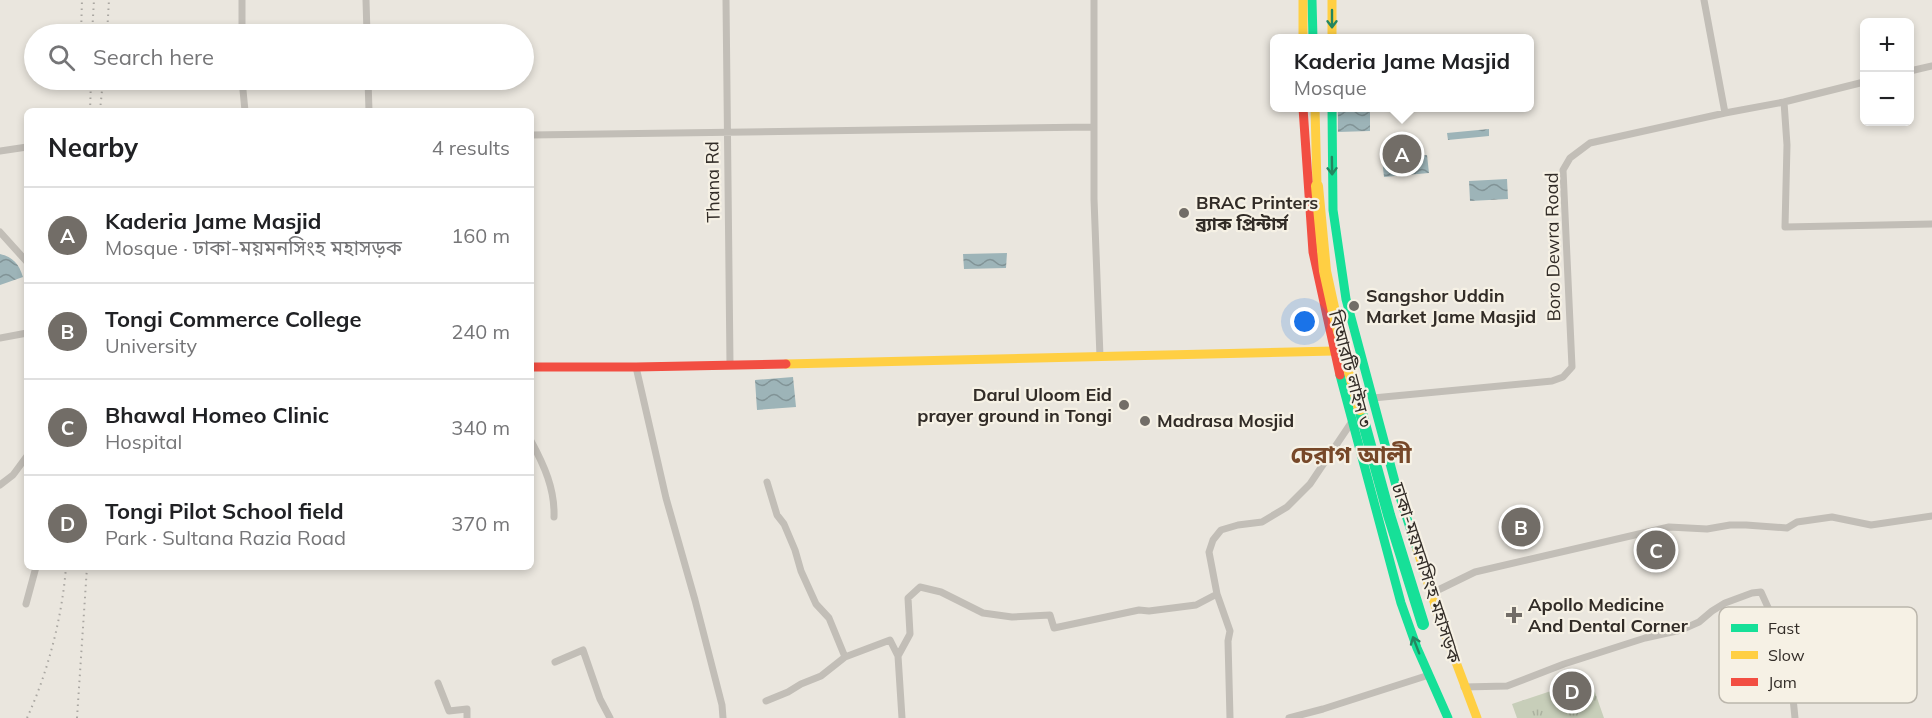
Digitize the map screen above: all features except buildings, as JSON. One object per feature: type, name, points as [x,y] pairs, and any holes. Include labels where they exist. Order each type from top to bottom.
[{"type":"main road","points":[[1303,0],[1303,34]]},
{"type":"main road","points":[[1312,0],[1313,34]]},
{"type":"main road","points":[[1332,0],[1332,34]]},
{"type":"main road","name":"ঢাকা-ময়মনসিংহ মহাসড়ক","points":[[1304,112],[1304,141],[1313,252],[1334,351],[1401,603],[1428,675],[1448,718]]},
{"type":"main road","name":"বিআরটি লাইন ৩","points":[[1315,112],[1317,196],[1325,271],[1383,494],[1423,624]]},
{"type":"main road","name":"ঢাকা-ময়মনসিংহ মহাসড়ক","points":[[1332,112],[1333,210],[1346,299],[1395,482],[1464,687],[1477,718]]},
{"type":"main road","points":[[534,367],[636,367],[1334,351]]},
{"type":"street","points":[[242,0],[242,24]]},
{"type":"street","points":[[366,0],[367,24]]},
{"type":"street","name":"Thana Rd","points":[[726,0],[730,364]]},
{"type":"street","points":[[1094,0],[1094,199],[1100,357]]},
{"type":"street","points":[[1704,0],[1725,113]]},
{"type":"street","points":[[1914,70],[1932,66]]},
{"type":"street","name":"Boro Dewra Road","points":[[1373,398],[1552,381],[1563,377],[1572,367],[1563,170],[1570,158],[1590,143],[1784,102],[1860,83]]},
{"type":"street","points":[[243,90],[245,108]]},
{"type":"street","points":[[368,90],[369,108]]},
{"type":"street","points":[[1784,102],[1787,145],[1785,227],[1932,224]]},
{"type":"street","points":[[534,135],[1094,127]]},
{"type":"street","points":[[1,148],[24,147]]},
{"type":"street","points":[[0,232],[24,259]]},
{"type":"street","points":[[0,338],[24,334]]},
{"type":"street","points":[[636,367],[666,498],[695,600],[722,705],[723,718]]},
{"type":"street","points":[[1230,718],[1228,641],[1230,631],[1216,594],[1209,552],[1213,540],[1221,530],[1262,522],[1287,507],[1310,484],[1353,420]]},
{"type":"street","points":[[534,447],[551,488],[554,517]]},
{"type":"street","points":[[0,484],[13,475],[24,460]]},
{"type":"street","points":[[767,482],[777,514],[795,550],[801,571],[816,604],[829,618],[845,657]]},
{"type":"street","points":[[1432,593],[1475,572],[1669,527],[1707,529],[1746,525],[1787,528],[1797,522],[1832,517],[1870,525],[1932,516]]},
{"type":"street","points":[[26,604],[35,570]]},
{"type":"street","points":[[898,656],[910,634],[908,598],[920,587],[941,592],[983,613],[1012,617],[1050,615],[1054,628],[1139,610],[1149,611],[1196,605],[1216,594]]},
{"type":"street","points":[[1464,687],[1506,686],[1564,664],[1645,638],[1681,630],[1699,622],[1725,603],[1752,593],[1761,592],[1768,607]]},
{"type":"street","points":[[766,701],[821,676],[845,657],[890,640],[898,656],[902,718]]},
{"type":"street","points":[[555,662],[583,650],[600,699],[610,718]]},
{"type":"street","points":[[1289,718],[1428,675]]},
{"type":"street","points":[[438,683],[449,711],[467,709],[467,718]]},
{"type":"street","points":[[1793,703],[1795,718]]},
{"type":"green space","points":[[1590,678],[1604,718],[1517,718],[1512,704]]},
{"type":"water","points":[[1338,112],[1370,112],[1370,131],[1338,132]]},
{"type":"water","points":[[1489,129],[1489,136],[1448,140],[1447,133]]},
{"type":"water","points":[[1427,155],[1429,173],[1384,177],[1382,159]]},
{"type":"water","points":[[1507,179],[1508,199],[1470,201],[1469,181]]},
{"type":"water","points":[[1007,253],[1006,268],[964,269],[963,254]]},
{"type":"water","points":[[0,254],[15,262],[23,277],[0,285]]},
{"type":"water","points":[[793,377],[796,407],[757,410],[755,380]]},
{"type":"railway","points":[[81,24],[82,0]]},
{"type":"railway","points":[[93,24],[94,0]]},
{"type":"railway","points":[[108,24],[109,0]]},
{"type":"railway","points":[[90,108],[91,90]]},
{"type":"railway","points":[[100,108],[102,90]]},
{"type":"railway","points":[[27,718],[53,644],[66,570]]},
{"type":"railway","points":[[77,718],[87,570]]},
{"type":"traffic: fast","points":[[1312,0],[1313,34]]},
{"type":"traffic: fast","points":[[1332,112],[1333,210],[1346,299],[1395,482],[1417,549]]},
{"type":"traffic: fast","points":[[1340,375],[1401,603],[1417,648],[1448,718]]},
{"type":"traffic: fast","points":[[1360,409],[1389,515],[1423,624]]},
{"type":"traffic: slow","points":[[1303,0],[1303,34]]},
{"type":"traffic: slow","points":[[1332,0],[1332,34]]},
{"type":"traffic: slow","points":[[1315,112],[1317,186]]},
{"type":"traffic: slow","points":[[1317,186],[1325,271],[1360,409]]},
{"type":"traffic: slow","points":[[786,364],[1334,351]]},
{"type":"traffic: slow","points":[[1417,549],[1439,617],[1477,718]]},
{"type":"traffic: jam","points":[[1303,112],[1313,252],[1340,375]]},
{"type":"traffic: jam","points":[[534,367],[786,364]]},
{"type":"place","name":"Kaderia Jame Masjid","points":[[1402,154]]},
{"type":"place","name":"BRAC Printers ব্র্যাক প্রিন্টার্স","points":[[1184,213]]},
{"type":"place","name":"Sangshor Uddin Market Jame Masjid","points":[[1354,306]]},
{"type":"place","name":"Darul Uloom Eid prayer ground in Tongi","points":[[1124,405]]},
{"type":"place","name":"Madrasa Mosjid","points":[[1145,421]]},
{"type":"place","name":"Tongi Commerce College","points":[[1521,527]]},
{"type":"place","name":"Bhawal Homeo Clinic","points":[[1656,550]]},
{"type":"place","name":"Apollo Medicine And Dental Corner","points":[[1514,615]]},
{"type":"place","name":"Tongi Pilot School field","points":[[1572,691]]},
{"type":"district","name":"চেরাগ আলী","points":[[1351,455]]}]
